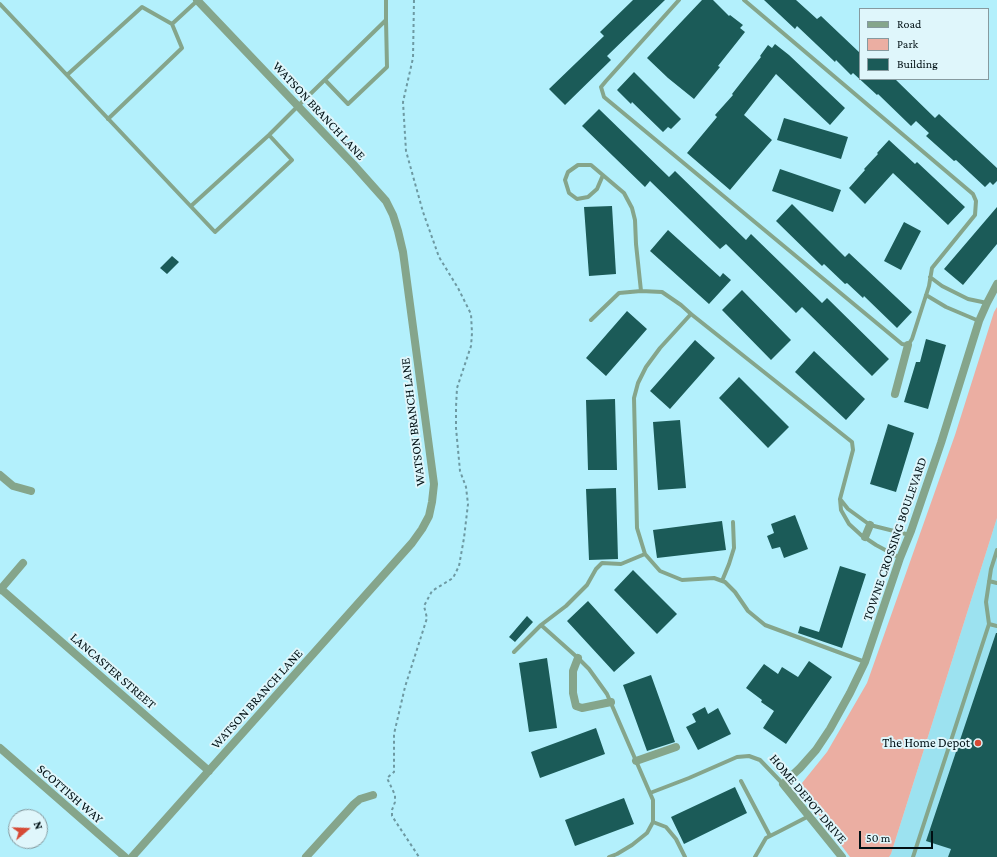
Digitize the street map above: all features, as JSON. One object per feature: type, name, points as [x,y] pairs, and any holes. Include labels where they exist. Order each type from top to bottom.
[{"type":"street","name":"WATSON BRANCH LANE","points":[[132,857],[412,543],[429,516],[434,484],[403,252],[395,220],[386,201],[198,0]]},
{"type":"street","name":"TOWNE CROSSING BOULEVARD","points":[[783,784],[800,768],[830,729],[865,662],[941,443],[979,321],[997,284]]},
{"type":"street","points":[[895,394],[908,345]]},
{"type":"street","points":[[0,475],[13,486],[31,490]]},
{"type":"street","points":[[865,537],[870,525]]},
{"type":"street","points":[[0,589],[23,563]]},
{"type":"street","name":"LANCASTER STREET","points":[[0,589],[209,771]]},
{"type":"street","points":[[578,658],[573,671],[573,693],[576,706],[582,708],[611,702]]},
{"type":"street","points":[[636,761],[676,747]]},
{"type":"street","name":"SCOTTISH WAY","points":[[0,748],[125,857]]},
{"type":"street","name":"HOME DEPOT DRIVE","points":[[783,784],[842,857]]},
{"type":"street","points":[[306,857],[347,810],[360,800],[373,795]]},
{"type":"lane","points":[[172,24],[198,0]]},
{"type":"lane","points":[[325,80],[348,104],[387,66],[386,0]]},
{"type":"lane","points":[[678,0],[606,80],[601,87],[604,96],[902,344],[908,345],[912,339],[926,295],[932,268],[975,215],[976,201],[972,194],[744,0]]},
{"type":"lane","points":[[0,4],[215,232],[292,160],[269,135]]},
{"type":"lane","points":[[67,75],[142,7],[172,24],[182,48],[108,119]]},
{"type":"lane","points":[[191,206],[269,135],[386,20]]},
{"type":"lane","points":[[603,175],[597,188],[588,197],[577,199],[569,193],[565,180],[568,172],[578,165],[591,165],[603,175],[624,193],[632,208],[635,220],[641,291]]},
{"type":"lane","points":[[930,277],[942,286],[968,299],[987,303]]},
{"type":"lane","points":[[591,320],[619,293],[641,291],[662,292],[681,305],[852,442],[853,450],[840,499],[841,510],[849,524],[865,537],[900,558]]},
{"type":"lane","points":[[926,295],[946,307],[979,321]]},
{"type":"lane","points":[[691,314],[660,348],[646,367],[638,383],[634,398],[637,528],[645,554],[660,571],[682,580],[714,578],[725,582],[735,592],[748,611],[765,625],[865,662]]},
{"type":"lane","points":[[840,499],[848,508],[870,525],[910,535]]},
{"type":"lane","points":[[722,581],[734,548],[733,522]]},
{"type":"lane","points":[[913,857],[989,624],[986,602],[991,569],[997,550]]},
{"type":"lane","points":[[514,652],[541,625],[566,606],[587,585],[596,569],[602,563],[621,564],[645,554]]},
{"type":"lane","points":[[989,581],[997,583]]},
{"type":"lane","points":[[989,624],[997,626]]},
{"type":"lane","points":[[541,625],[578,658],[600,682],[611,702],[653,800],[653,822],[647,833],[618,855],[609,857]]},
{"type":"lane","name":"HOME DEPOT DRIVE","points":[[650,793],[737,757],[749,756],[760,760],[783,784]]},
{"type":"lane","points":[[741,781],[770,836]]},
{"type":"lane","points":[[755,857],[766,838],[809,816]]},
{"type":"lane","points":[[653,822],[666,827],[676,839],[686,857]]},
{"type":"shaded area","points":[[997,518],[997,857],[889,857],[891,854]]},
{"type":"green space","points":[[997,307],[997,518],[891,854],[889,857],[850,857],[801,791],[802,783],[827,752],[867,683],[955,435],[994,312]]},
{"type":"building","points":[[633,0],[665,0],[607,56],[611,60],[565,105],[549,89],[604,36],[600,32]]},
{"type":"building","points":[[702,0],[713,0],[729,16],[730,15],[743,25],[740,28],[745,32],[718,66],[720,67],[694,99],[668,78],[647,58]]},
{"type":"building","points":[[764,0],[796,0],[817,19],[821,16],[859,52],[859,78],[853,73],[851,75],[836,60],[835,62],[797,26],[795,29]]},
{"type":"building","points":[[775,44],[789,55],[845,108],[830,125],[776,74],[744,115],[772,140],[730,190],[687,153],[717,117],[715,115],[733,95],[732,94],[761,57],[760,56],[768,45],[772,48]]},
{"type":"building","points":[[634,72],[681,119],[671,129],[668,127],[663,132],[632,102],[631,104],[617,90]]},
{"type":"building","points":[[861,80],[896,80],[935,118],[939,114],[997,168],[997,181],[993,185],[990,182],[985,187],[956,160],[954,161],[926,136],[929,133],[916,121],[911,126],[878,94],[877,95]]},
{"type":"building","points":[[599,109],[669,177],[675,171],[746,240],[751,234],[822,303],[827,298],[889,359],[872,376],[802,307],[796,313],[726,244],[720,249],[650,181],[645,187],[582,126]]},
{"type":"building","points":[[784,118],[848,137],[841,159],[777,140]]},
{"type":"building","points":[[889,140],[915,164],[917,162],[965,207],[948,225],[893,173],[865,204],[849,188]]},
{"type":"building","points":[[780,169],[841,190],[833,212],[772,191]]},
{"type":"building","points":[[792,204],[845,257],[849,253],[912,312],[897,328],[864,296],[863,298],[847,283],[845,284],[824,264],[822,266],[776,221]]},
{"type":"building","points":[[612,206],[616,274],[589,276],[584,207]]},
{"type":"building","points":[[997,207],[997,244],[963,285],[944,269]]},
{"type":"building","points":[[904,222],[921,231],[901,270],[884,261]]},
{"type":"building","points":[[668,230],[720,277],[723,273],[731,280],[709,304],[650,251]]},
{"type":"building","points":[[172,256],[179,262],[167,274],[160,268]]},
{"type":"building","points":[[742,290],[791,340],[771,360],[722,310]]},
{"type":"building","points":[[627,311],[647,329],[606,376],[586,358]]},
{"type":"building","points":[[926,339],[946,345],[928,409],[904,402],[916,362],[920,362]]},
{"type":"building","points":[[695,340],[715,358],[670,409],[650,391]]},
{"type":"building","points":[[814,351],[865,399],[846,420],[795,372]]},
{"type":"building","points":[[739,377],[789,427],[768,448],[719,398]]},
{"type":"building","points":[[615,399],[617,470],[588,470],[586,400]]},
{"type":"building","points":[[680,420],[686,488],[658,490],[653,422]]},
{"type":"building","points":[[888,424],[914,433],[896,492],[870,484]]},
{"type":"building","points":[[616,488],[618,559],[589,560],[586,489]]},
{"type":"building","points":[[795,515],[808,549],[784,558],[780,547],[772,549],[767,536],[774,533],[771,524]]},
{"type":"building","points":[[722,521],[726,550],[657,558],[653,530]]},
{"type":"building","points":[[840,566],[866,574],[842,648],[798,633],[800,626],[819,632]]},
{"type":"building","points":[[633,570],[677,614],[657,634],[614,590]]},
{"type":"building","points":[[588,601],[635,653],[614,672],[567,621]]},
{"type":"building","points":[[527,616],[533,622],[515,642],[509,637]]},
{"type":"building","name":"The Home Depot","points":[[996,633],[997,857],[948,857],[951,849],[926,841]]},
{"type":"building","points":[[547,658],[557,728],[529,732],[519,663]]},
{"type":"building","points":[[809,661],[832,677],[786,744],[763,728],[774,711],[761,702],[762,700],[746,688],[764,664],[778,674],[782,667],[798,677]]},
{"type":"building","points":[[651,675],[675,742],[647,751],[623,685]]},
{"type":"building","points":[[705,707],[708,714],[718,708],[731,734],[698,750],[686,727],[696,722],[692,714]]},
{"type":"building","points":[[596,728],[605,754],[540,778],[531,752]]},
{"type":"building","points":[[735,787],[747,813],[684,844],[671,817]]},
{"type":"building","points":[[624,798],[634,824],[575,846],[565,820]]},
{"type":"place","name":"The Home Depot","points":[[978,743]]}]
